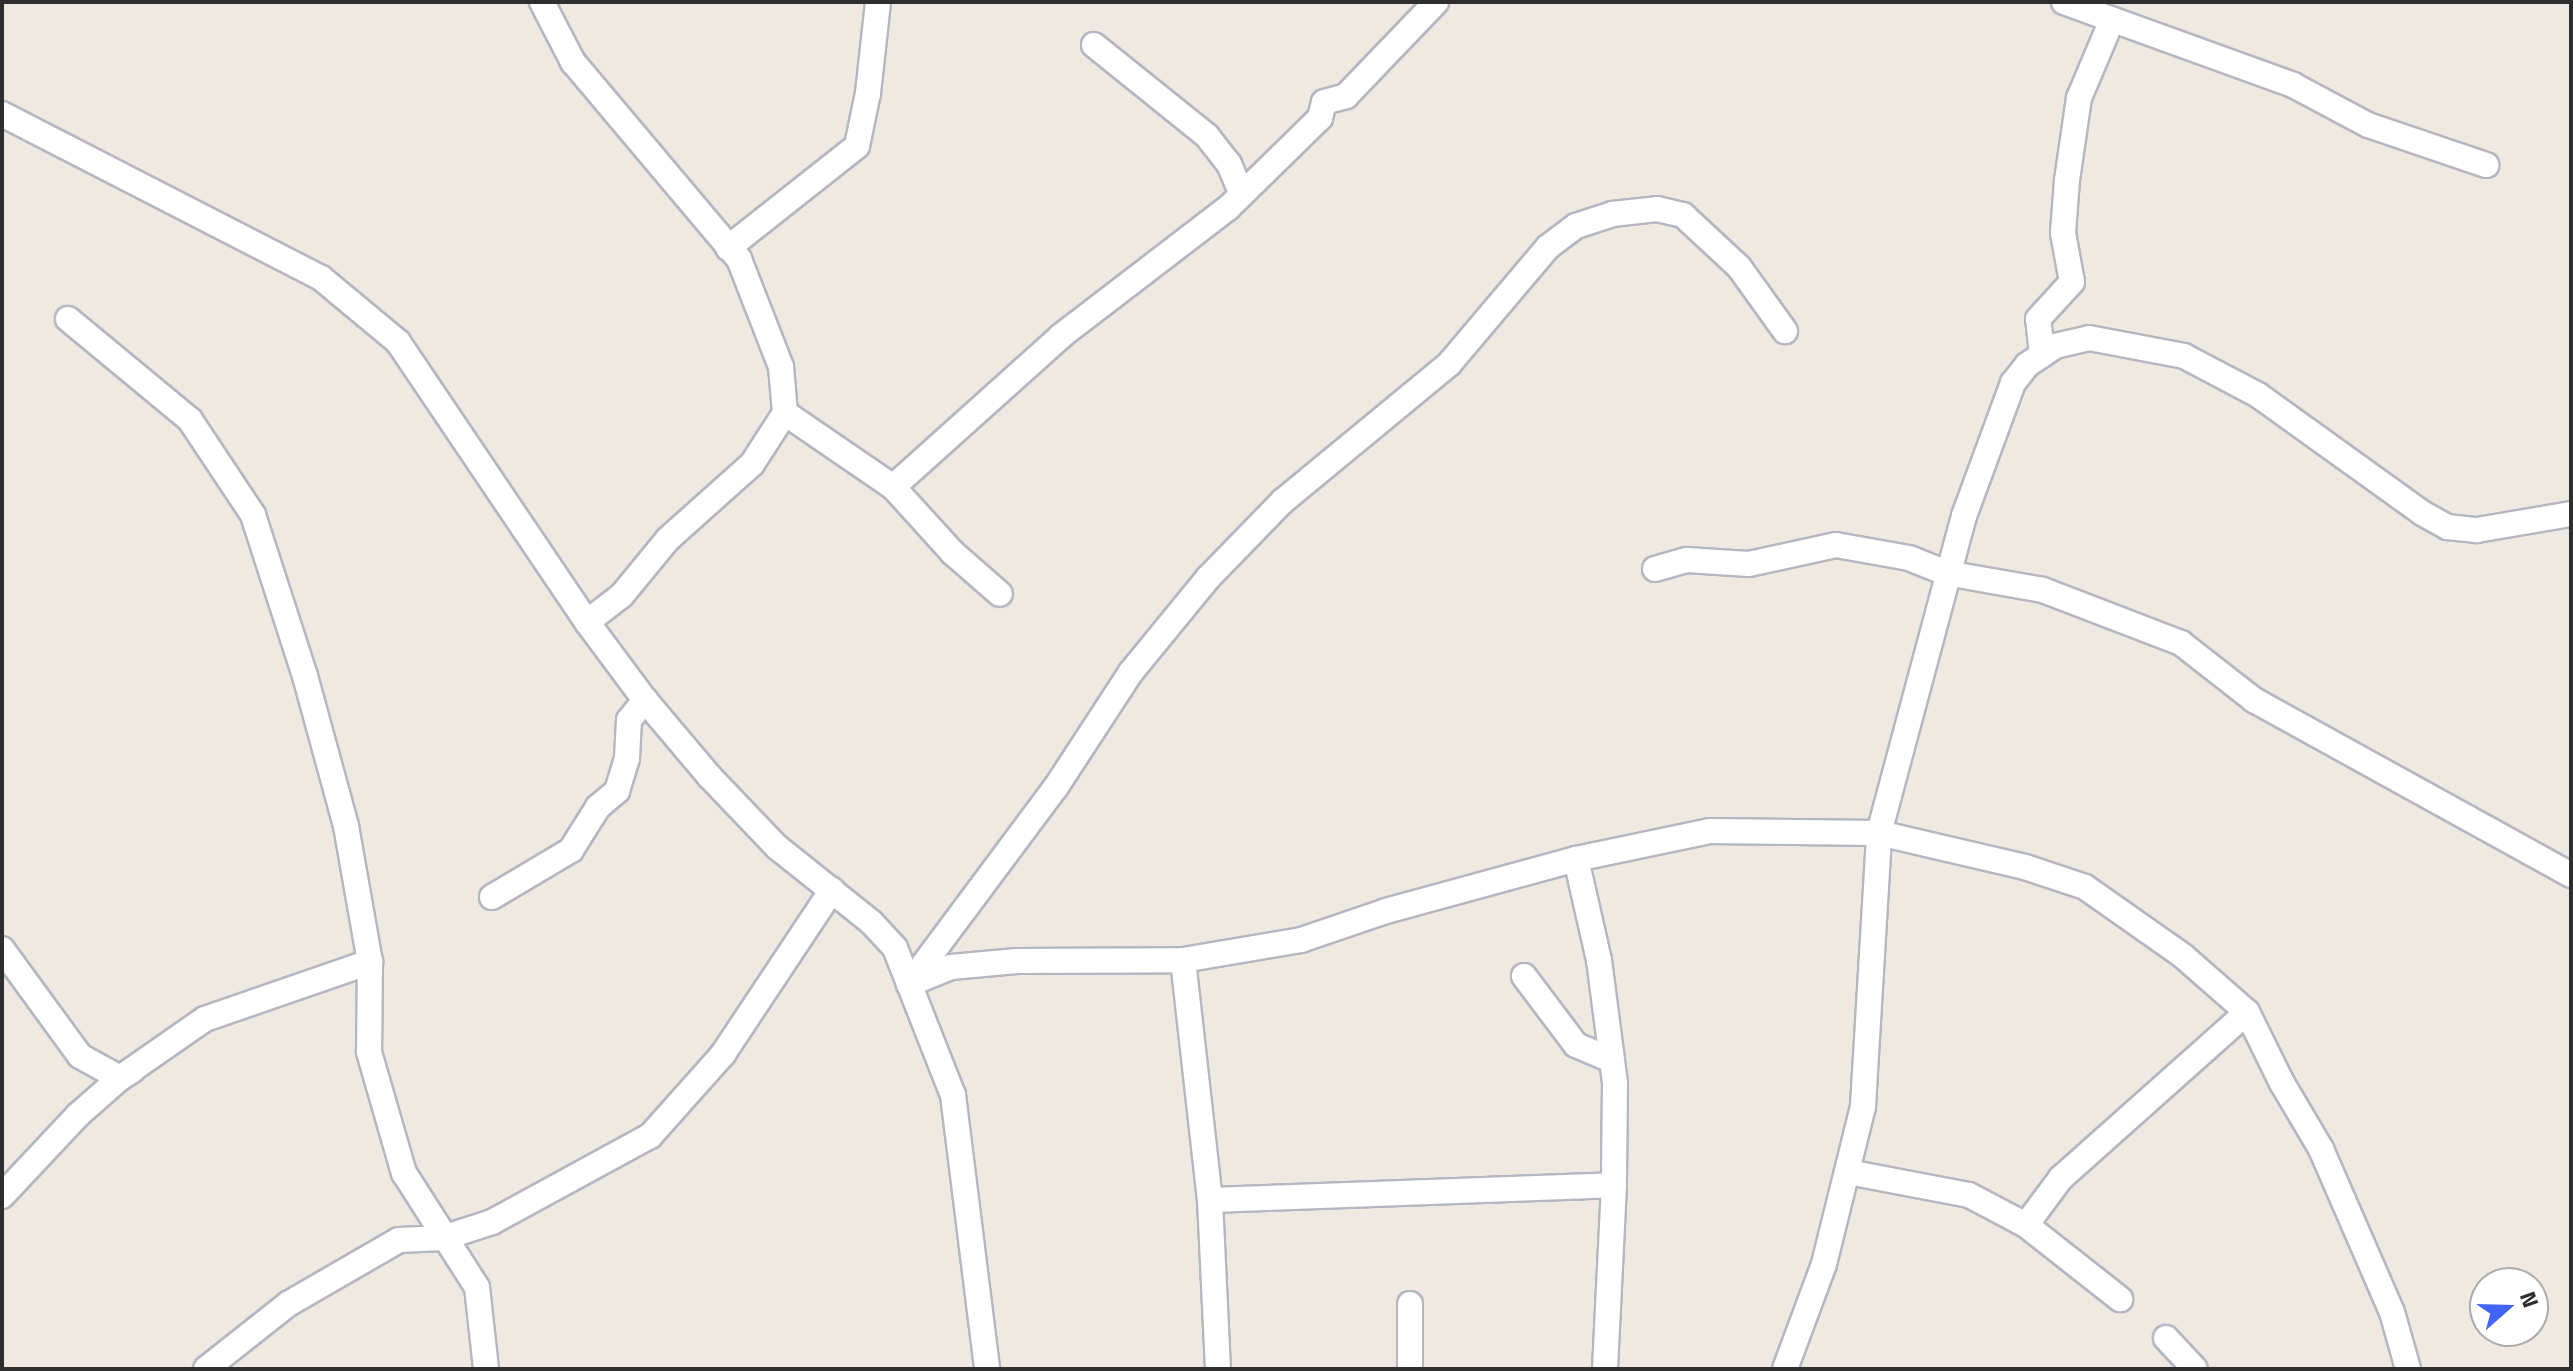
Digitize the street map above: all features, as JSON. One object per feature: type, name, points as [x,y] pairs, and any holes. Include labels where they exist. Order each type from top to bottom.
[{"type":"street","points":[[542,2],[573,62],[739,259],[781,367],[785,413],[752,464],[668,539],[622,595],[587,622]]},
{"type":"street","points":[[728,248],[857,146],[868,93],[878,2]]},
{"type":"street","points":[[893,487],[1061,336],[1125,290],[1242,194],[1320,118],[1324,102],[1346,96],[1436,2]]},
{"type":"street","points":[[2064,2],[2293,85],[2368,125],[2486,165]]},
{"type":"street","points":[[2042,355],[2038,319],[2072,282],[2063,233],[2079,98],[2112,20]]},
{"type":"street","points":[[1094,45],[1207,136],[1229,164],[1242,194]]},
{"type":"street","points":[[2,114],[321,278],[398,342],[587,622],[645,700],[710,777],[777,847],[832,890],[895,948],[953,1095],[987,1369]]},
{"type":"street","points":[[909,984],[1056,787],[1131,672],[1208,578],[1283,501],[1449,364],[1548,247],[1576,226],[1612,214],[1657,209],[1683,215],[1739,267],[1785,331]]},
{"type":"street","points":[[68,319],[190,420],[253,515],[305,676],[346,826],[370,962],[369,1052],[404,1173],[477,1287],[486,1369]]},
{"type":"street","points":[[1785,1369],[1824,1264],[1863,1106],[1879,833],[1946,573],[2013,383],[2027,365],[2055,346],[2089,338],[2184,356],[2258,395],[2422,513],[2447,527],[2477,530],[2571,514]]},
{"type":"street","points":[[785,413],[893,487],[953,553],[1000,594]]},
{"type":"street","points":[[1655,569],[1687,560],[1749,564],[1836,545],[1909,558],[1946,573],[2043,590],[2181,643],[2254,700],[2571,875]]},
{"type":"street","points":[[492,897],[571,850],[598,807],[617,791],[627,758],[629,720],[645,700]]},
{"type":"street","points":[[909,984],[951,967],[1017,961],[1183,960],[1301,940],[1386,911],[1576,859],[1710,831],[1879,833],[2025,867],[2085,887],[2183,956],[2247,1012],[2282,1083],[2321,1149],[2392,1312],[2408,1369]]},
{"type":"street","points":[[1576,859],[1599,960],[1612,1060],[1614,1185],[1605,1369]]},
{"type":"street","points":[[206,1369],[288,1304],[399,1240],[443,1238],[492,1222],[650,1136],[723,1054],[832,890]]},
{"type":"street","points":[[2,949],[80,1056],[120,1078]]},
{"type":"street","points":[[1183,960],[1210,1200],[1218,1369]]},
{"type":"street","points":[[2,1196],[78,1115],[120,1078],[205,1019],[370,962]]},
{"type":"street","points":[[1524,976],[1576,1045],[1612,1060]]},
{"type":"street","points":[[2026,1225],[2061,1178],[2247,1012]]},
{"type":"street","points":[[120,1078],[149,1059]]},
{"type":"street","points":[[1848,1172],[1951,1190],[2026,1225],[2120,1299]]},
{"type":"street","points":[[1210,1200],[1614,1185]]},
{"type":"street","points":[[1410,1304],[1410,1369]]},
{"type":"street","points":[[2166,1338],[2195,1369]]}]
